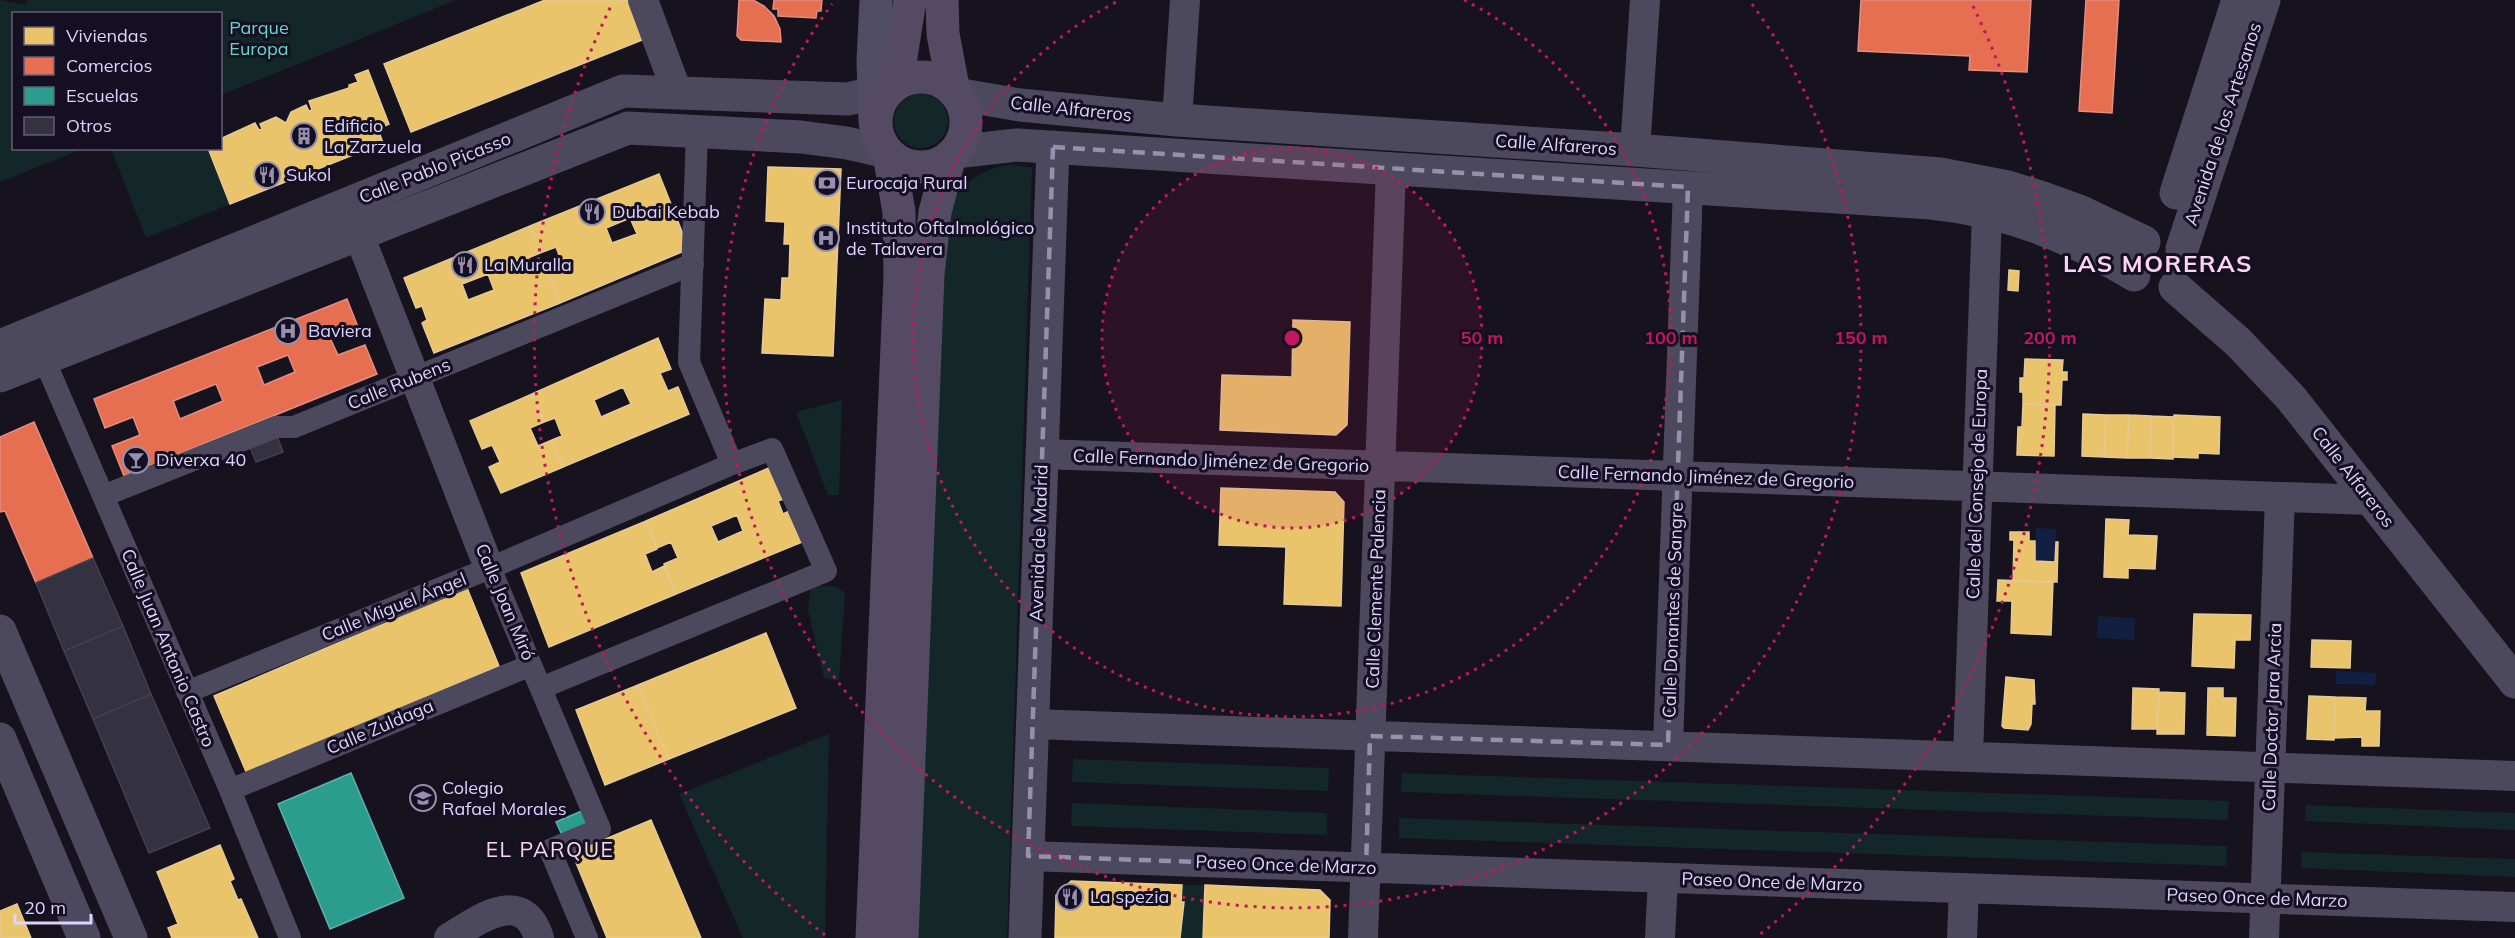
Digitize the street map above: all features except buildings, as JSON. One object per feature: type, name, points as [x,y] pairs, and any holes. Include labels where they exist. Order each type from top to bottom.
[{"type":"main road","points":[[876,0],[873,61],[883,98]]},
{"type":"main road","points":[[883,98],[908,78],[928,77],[944,83],[955,93],[963,106],[966,125],[962,141],[952,154],[936,165],[919,167],[903,164],[888,153],[879,140],[883,98],[901,57],[910,0]]},
{"type":"main road","points":[[942,0],[944,34],[955,93]]},
{"type":"main road","points":[[872,938],[900,276],[899,212],[888,153]]},
{"type":"main road","points":[[902,938],[928,274],[935,212],[952,154]]},
{"type":"street","points":[[644,0],[677,92]]},
{"type":"street","points":[[1177,120],[1185,0]]},
{"type":"street","points":[[1635,150],[1645,0]]},
{"type":"street","name":"Avenida de los Artesanos","points":[[2163,243],[2238,0]]},
{"type":"street","name":"Avenida de los Artesanos","points":[[2163,243],[2264,0]]},
{"type":"street","name":"Calle Pablo Picasso","points":[[0,346],[623,91],[836,99],[883,98]]},
{"type":"street","name":"Calle Alfareros","points":[[955,93],[1020,105],[1177,120],[1909,170],[2007,187],[2052,201],[2163,243]]},
{"type":"street","name":"Calle Pablo Picasso","points":[[0,376],[628,128],[801,137],[848,143],[888,153]]},
{"type":"street","points":[[697,132],[689,362],[732,464]]},
{"type":"street","name":"Calle Alfareros","points":[[952,154],[1017,145],[1931,203],[1987,212],[2052,231],[2134,275]]},
{"type":"street","name":"Avenida de Madrid","points":[[1025,938],[1053,147]]},
{"type":"street","name":"Calle Clemente Palencia","points":[[1363,938],[1391,168]]},
{"type":"street","name":"Calle Donantes de Sangre","points":[[1668,745],[1688,187]]},
{"type":"street","name":"Calle del Consejo de Europa","points":[[1968,756],[1987,212]]},
{"type":"street","name":"Calle Joan Miró","points":[[359,235],[487,561],[600,829],[550,850],[587,938]]},
{"type":"street","points":[[2163,243],[2187,262],[2187,270],[2181,283],[2175,287],[2165,292],[2149,291],[2134,275],[2132,259],[2136,249],[2163,243]]},
{"type":"street","name":"Calle Rubens","points":[[103,496],[276,427],[294,427],[693,264]]},
{"type":"street","name":"Calle Alfareros","points":[[2175,287],[2238,342],[2273,378],[2515,682]]},
{"type":"street","name":"Calle Juan Antonio Castro","points":[[44,359],[230,790],[290,938]]},
{"type":"street","name":"Calle Miguel Ángel","points":[[187,692],[487,561],[771,449],[826,571],[541,688]]},
{"type":"street","name":"Calle Fernando Jiménez de Gregorio","points":[[1042,454],[2370,500]]},
{"type":"street","name":"Calle Doctor Jara Arcia","points":[[2264,938],[2280,497]]},
{"type":"street","points":[[0,631],[131,938]]},
{"type":"street","name":"Calle Zuldaga","points":[[230,790],[531,665]]},
{"type":"street","points":[[1033,724],[2515,776]]},
{"type":"street","points":[[0,739],[84,938]]},
{"type":"street","name":"Paseo Once de Marzo","points":[[1028,856],[2515,907]]},
{"type":"street","points":[[1660,938],[1662,878]]},
{"type":"street","points":[[1962,938],[1964,888]]},
{"type":"street","points":[[448,938],[483,917],[502,910],[515,911],[527,916],[536,928],[539,938]]},
{"type":"highlighted area","points":[[1053,147],[1688,187],[1668,745],[1370,736],[1366,868],[1028,856]]},
{"type":"green space","name":"Parque Europa","points":[[0,0],[26,5],[27,0],[456,0],[222,95],[222,12],[12,12],[12,150],[80,150],[0,182]]},
{"type":"green space","points":[[916,94],[926,94],[936,98],[944,106],[948,121],[944,136],[936,144],[926,148],[916,148],[906,144],[898,136],[894,126],[894,116],[898,106],[906,98]]},
{"type":"green space","points":[[111,150],[208,150],[230,204],[146,238]]},
{"type":"green space","points":[[1008,165],[1032,167],[1007,938],[918,938],[946,220],[953,200],[965,185],[981,174]]},
{"type":"green space","points":[[842,400],[839,495],[828,495],[796,412]]},
{"type":"green space","points":[[811,585],[837,587],[845,593],[839,681],[824,678],[808,610]]},
{"type":"green space","points":[[829,734],[825,938],[743,938],[679,794]]},
{"type":"green space","points":[[1073,759],[1329,768],[1328,791],[1072,782]]},
{"type":"green space","points":[[1402,773],[2229,801],[2228,820],[1401,792]]},
{"type":"green space","points":[[1072,803],[1327,813],[1327,835],[1071,826]]},
{"type":"green space","points":[[2306,805],[2515,813],[2515,830],[2305,821]]},
{"type":"green space","points":[[1399,818],[2227,846],[2226,866],[1399,838]]},
{"type":"green space","points":[[2301,852],[2515,859],[2515,877],[2301,868]]},
{"type":"green space","points":[[1182,885],[1205,885],[1203,938],[1180,938],[1184,903],[1181,902]]},
{"type":"water","points":[[2036,528],[2056,529],[2055,562],[2035,561]]},
{"type":"water","points":[[2098,616],[2135,618],[2134,640],[2097,638]]},
{"type":"water","points":[[2336,671],[2376,673],[2375,685],[2336,684]]},
{"type":"place","name":"Edificio La Zarzuela","points":[[304,136]]},
{"type":"place","name":"Sukol","points":[[267,175]]},
{"type":"place","name":"Eurocaja Rural","points":[[827,183]]},
{"type":"place","name":"Dubai Kebab","points":[[592,212]]},
{"type":"place","name":"Instituto Oftalmológico de Talavera","points":[[826,238]]},
{"type":"place","name":"La Muralla","points":[[465,265]]},
{"type":"place","name":"Baviera","points":[[288,331]]},
{"type":"place","name":"Diverxa 40","points":[[136,460]]},
{"type":"place","name":"Colegio Rafael Morales","points":[[423,798]]},
{"type":"place","name":"La spezia","points":[[1070,897]]},
{"type":"district","name":"LAS MORERAS","points":[[2158,264]]},
{"type":"district","name":"EL PARQUE","points":[[550,850]]}]
